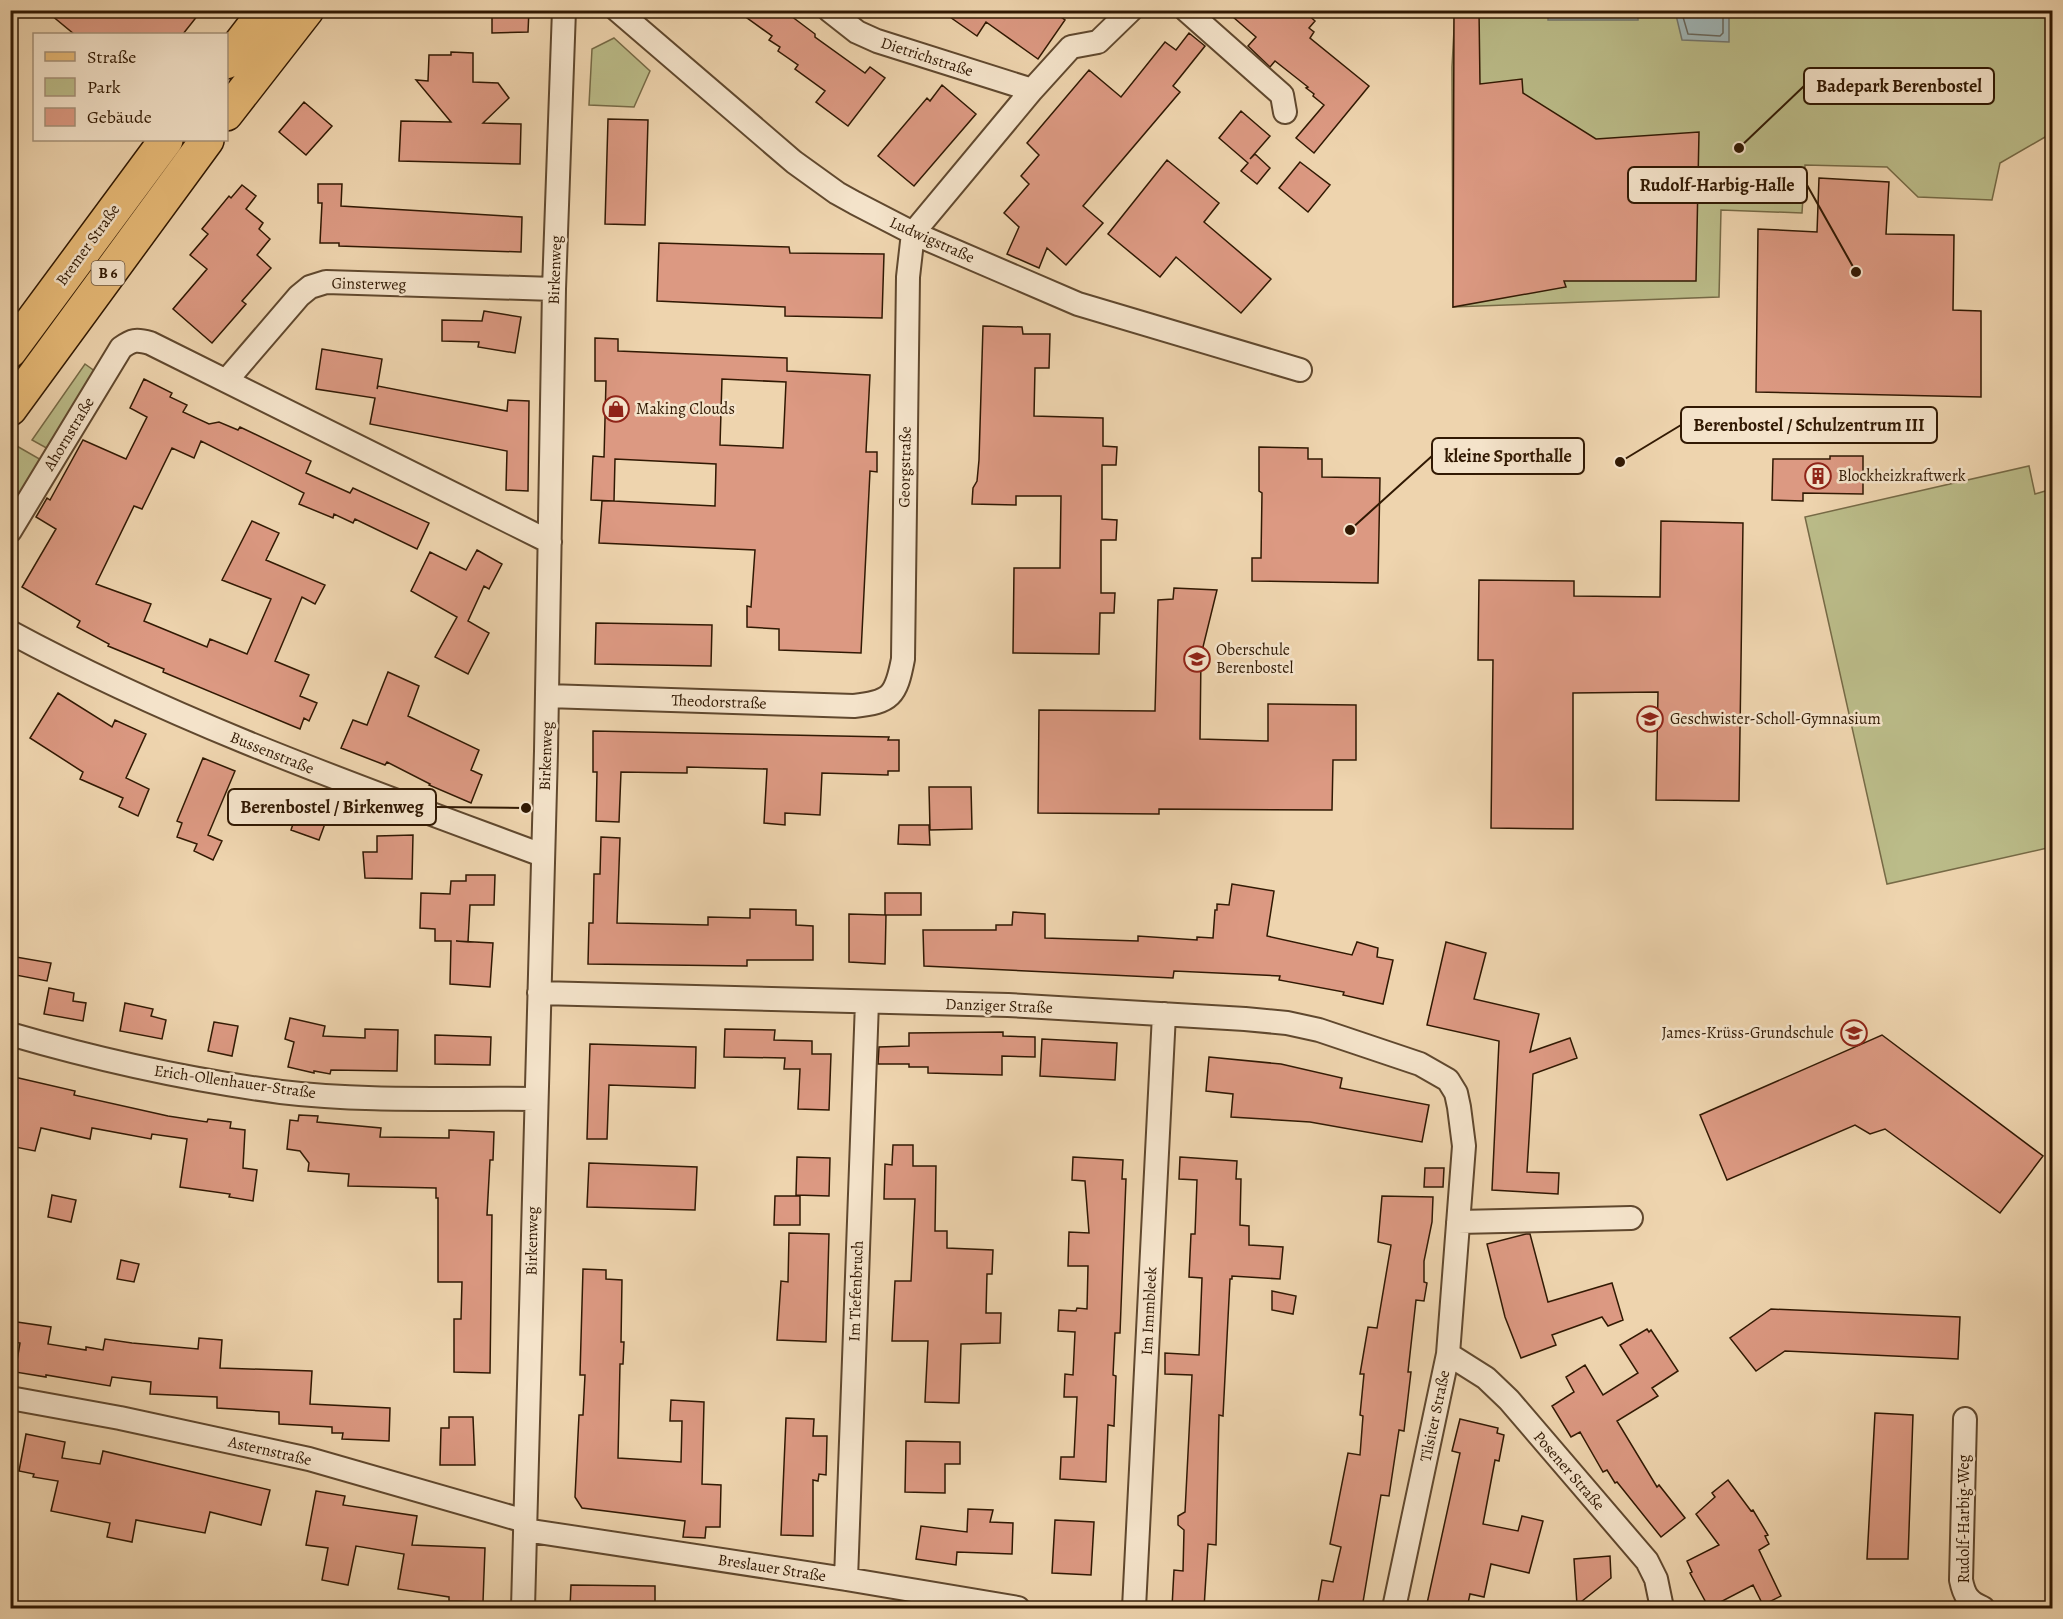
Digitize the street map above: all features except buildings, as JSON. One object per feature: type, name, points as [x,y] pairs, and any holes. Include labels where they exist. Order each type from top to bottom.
[{"type":"main road","points":[[228,59],[266,10]]},
{"type":"main road","points":[[228,111],[307,10]]},
{"type":"main road","name":"Bremer Straße","points":[[10,351],[165,141]]},
{"type":"main road","name":"Bremer Straße","points":[[10,409],[206,141]]},
{"type":"street","name":"Birkenweg","points":[[523,1608],[547,696],[555,289],[564,10]]},
{"type":"street","name":"Ludwigstraße","points":[[617,10],[814,178],[846,198],[913,233],[1078,304],[1300,370]]},
{"type":"street","name":"Dietrichstraße","points":[[829,10],[857,32],[877,41],[1032,90]]},
{"type":"street","points":[[913,233],[1032,90],[1071,47],[1098,42],[1131,10]]},
{"type":"street","points":[[1186,10],[1282,95],[1285,112]]},
{"type":"street","name":"Georgstraße","points":[[890,697],[899,680],[903,659],[908,277],[913,233]]},
{"type":"street","name":"Ginsterweg","points":[[226,381],[299,296],[310,287],[326,282],[555,289]]},
{"type":"street","name":"Ahornstraße","points":[[10,531],[121,348],[132,340],[150,343],[226,381]]},
{"type":"street","points":[[226,381],[550,542]]},
{"type":"street","name":"Bussenstraße","points":[[10,632],[130,691],[284,758],[542,855]]},
{"type":"street","name":"Theodorstraße","points":[[547,696],[854,706],[873,704],[890,697]]},
{"type":"street","name":"Danziger Straße","points":[[539,993],[1008,1005],[1287,1023],[1319,1030],[1420,1064],[1448,1080]]},
{"type":"street","name":"Im Tiefenbruch","points":[[846,1579],[867,1002]]},
{"type":"street","name":"Im Immbleek","points":[[1134,1608],[1164,1014]]},
{"type":"street","name":"Erich-Ollenhauer-Straße","points":[[10,1034],[73,1053],[138,1068],[283,1092],[393,1098],[536,1099]]},
{"type":"street","name":"Tilsiter Straße","points":[[1394,1608],[1448,1354],[1464,1136],[1456,1093],[1448,1080]]},
{"type":"street","points":[[1458,1222],[1631,1218]]},
{"type":"street","name":"Posener Straße","points":[[1448,1354],[1486,1378],[1509,1400],[1647,1561],[1656,1579],[1662,1608]]},
{"type":"street","name":"Asternstraße","points":[[10,1398],[120,1418],[309,1459],[525,1526]]},
{"type":"street","name":"Rudolf-Harbig-Weg","points":[[1965,1419],[1961,1580],[1964,1595],[1972,1604],[1983,1608]]},
{"type":"street","name":"Breslauer Straße","points":[[525,1526],[1018,1608]]},
{"type":"green space","points":[[1455,11],[2052,11],[2052,133],[2000,163],[1992,200],[1918,197],[1887,167],[1805,165],[1802,213],[1721,210],[1719,297],[1453,307],[1452,67]]},
{"type":"green space","points":[[614,38],[650,71],[634,107],[589,105],[592,49]]},
{"type":"green space","points":[[85,364],[96,372],[50,450],[32,440]]},
{"type":"green space","points":[[15,445],[43,461],[11,513],[11,456]]},
{"type":"green space","points":[[2029,466],[2035,494],[2052,489],[2052,847],[1887,884],[1805,517]]},
{"type":"water","points":[[1548,11],[1638,11],[1638,20],[1548,20]]},
{"type":"water","points":[[1675,11],[1729,11],[1729,42],[1682,40]]},
{"type":"place","name":"Badepark Berenbostel","points":[[1739,148]]},
{"type":"place","name":"Rudolf-Harbig-Halle","points":[[1856,272]]},
{"type":"place","name":"Making Clouds","points":[[616,409]]},
{"type":"place","name":"Berenbostel / Schulzentrum III","points":[[1620,462]]},
{"type":"place","name":"Blockheizkraftwerk","points":[[1818,476]]},
{"type":"place","name":"kleine Sporthalle","points":[[1350,530]]},
{"type":"place","name":"Oberschule Berenbostel","points":[[1197,659]]},
{"type":"place","name":"Geschwister-Scholl-Gymnasium","points":[[1650,719]]},
{"type":"place","name":"Berenbostel / Birkenweg","points":[[526,808]]},
{"type":"place","name":"James-Krüss-Grundschule","points":[[1854,1033]]}]
